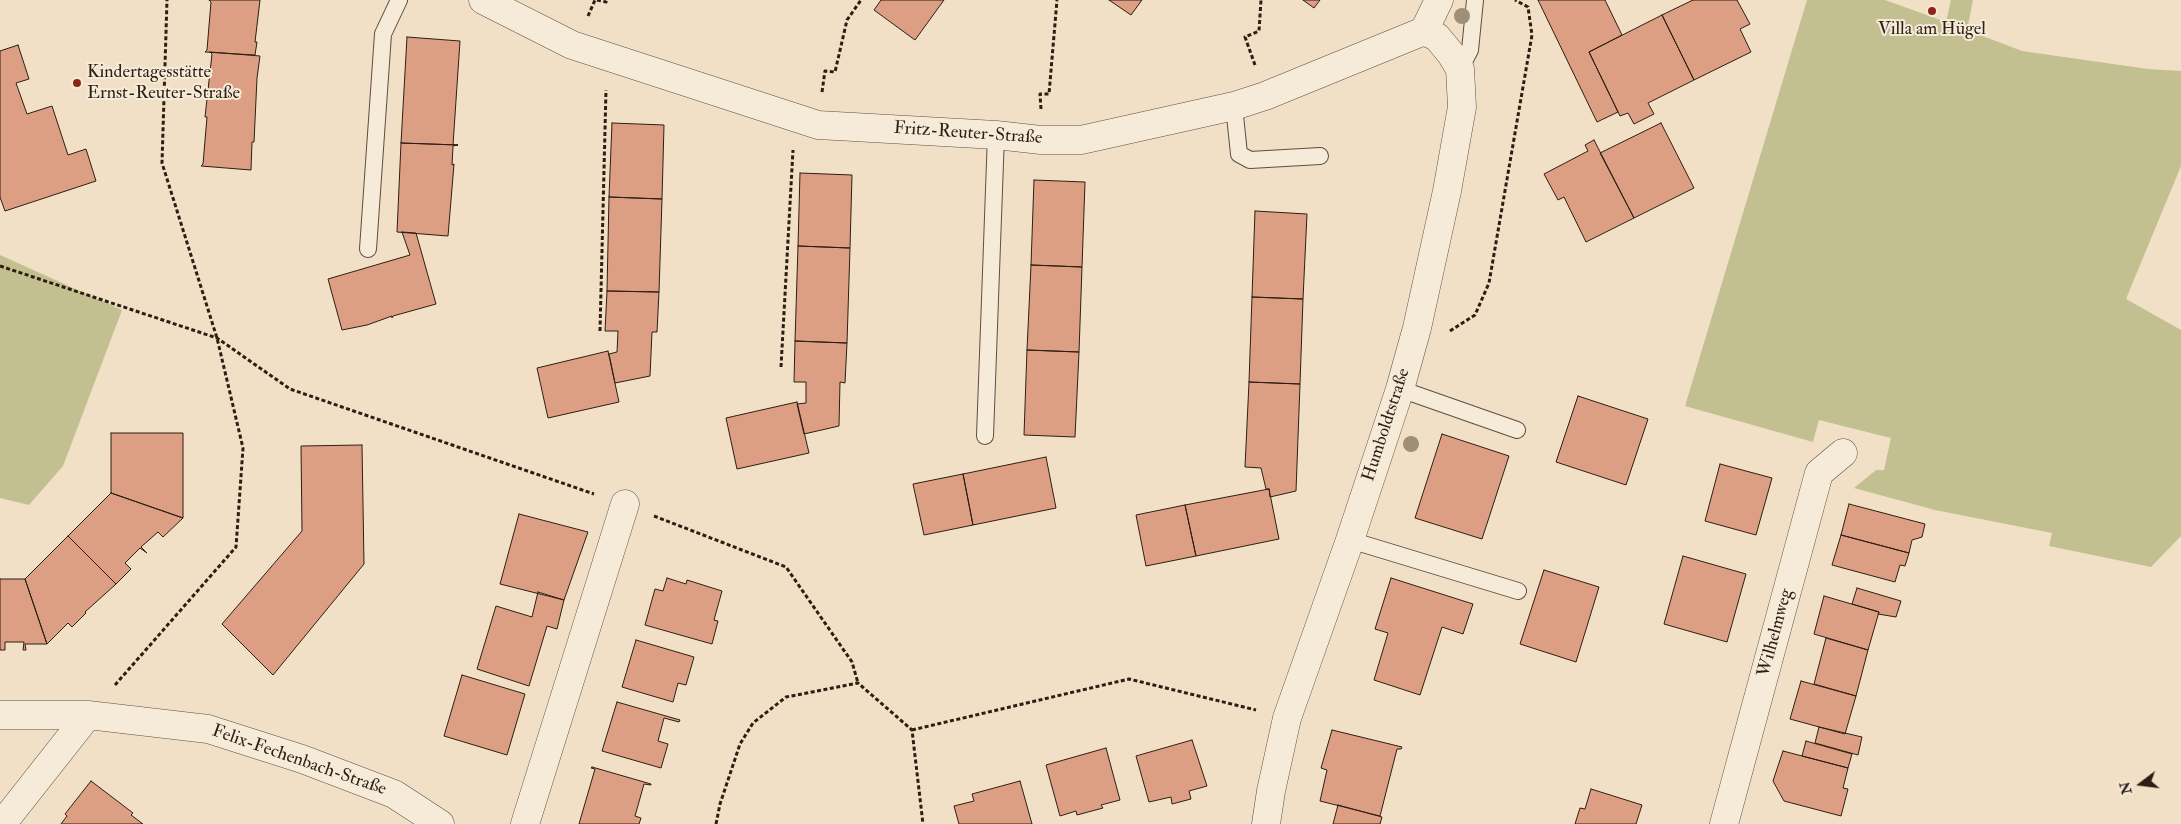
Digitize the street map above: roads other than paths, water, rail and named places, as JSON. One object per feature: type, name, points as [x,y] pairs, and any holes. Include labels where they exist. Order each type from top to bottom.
[{"type":"street","name":"Fritz-Reuter-Straße","points":[[483,0],[572,45],[806,121],[996,134],[1042,140],[1080,140],[1234,106],[1265,96],[1424,31]]},
{"type":"street","points":[[1439,0],[1424,31],[1437,37],[1460,69]]},
{"type":"street","name":"Humboldtstraße","points":[[1266,824],[1271,791],[1287,718],[1350,540],[1400,389],[1417,328],[1462,107],[1460,69]]},
{"type":"street","name":"Wilhelmweg","points":[[1724,824],[1819,473],[1843,453]]},
{"type":"street","points":[[525,824],[625,504]]},
{"type":"street","name":"Felix-Fechenbach-Straße","points":[[0,714],[88,715],[208,729],[302,759],[394,794],[440,824]]},
{"type":"street","points":[[2,824],[88,715]]},
{"type":"lane","points":[[368,249],[383,34],[399,0]]},
{"type":"lane","points":[[1460,69],[1470,50],[1475,0]]},
{"type":"lane","points":[[1234,106],[1239,154],[1250,160],[1320,156]]},
{"type":"lane","points":[[985,436],[996,134]]},
{"type":"lane","points":[[1400,389],[1517,430]]},
{"type":"lane","points":[[1350,540],[1518,591]]},
{"type":"place","name":"Villa am Hügel","points":[[1932,11]]},
{"type":"place","name":"Kindertagesstätte Ernst-Reuter-Straße","points":[[77,83]]}]
